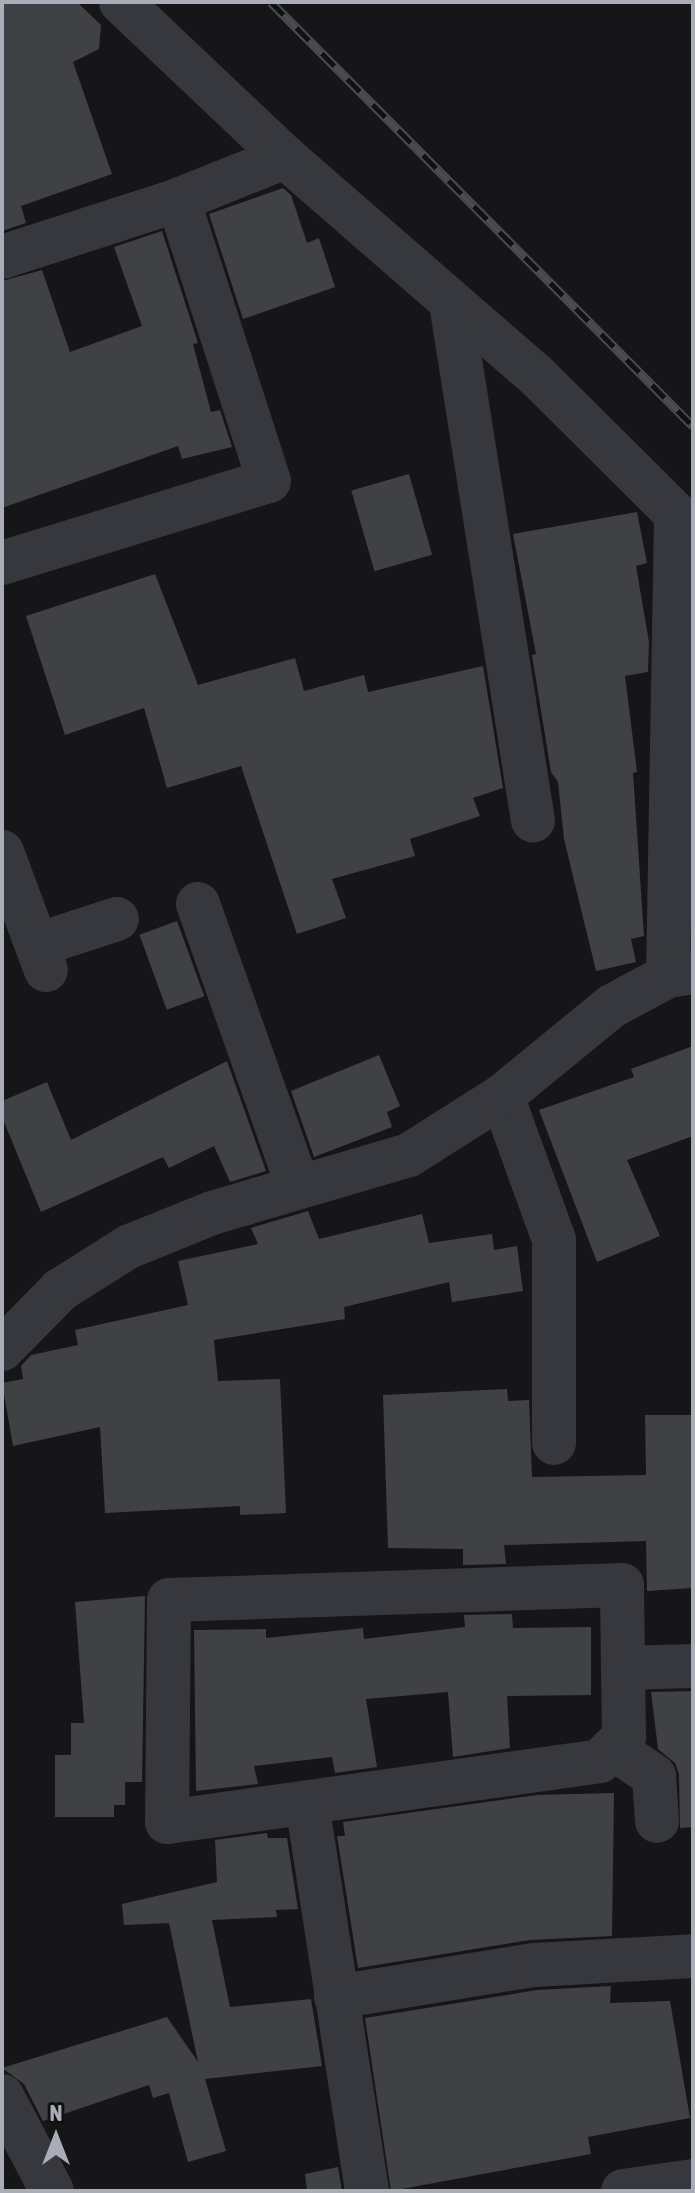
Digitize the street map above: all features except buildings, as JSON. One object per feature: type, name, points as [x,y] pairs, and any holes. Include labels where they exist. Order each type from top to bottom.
[{"type":"street","points":[[2,1349],[60,1290],[128,1247],[212,1213],[409,1155],[502,1096],[612,1006],[681,974],[685,523],[535,374],[285,157],[121,2]]},
{"type":"street","points":[[2,257],[178,200],[285,157]]},
{"type":"street","points":[[2,563],[269,481],[178,200]]},
{"type":"street","points":[[451,303],[533,821]]},
{"type":"street","points":[[2,852],[42,958],[117,919]]},
{"type":"street","points":[[198,904],[298,1186]]},
{"type":"street","points":[[502,1096],[554,1240],[554,1443]]},
{"type":"street","points":[[622,1585],[623,1668],[624,1737],[600,1761],[167,1822],[169,1600],[622,1585]]},
{"type":"street","points":[[623,1668],[693,1666]]},
{"type":"street","points":[[614,1749],[654,1776],[657,1821]]},
{"type":"street","points":[[307,1803],[367,2191]]},
{"type":"street","points":[[336,1997],[534,1965],[693,1956]]},
{"type":"street","points":[[2,2096],[52,2191]]},
{"type":"street","points":[[623,2191],[693,2181]]},
{"type":"railway","points":[[271,2],[693,426]]}]
